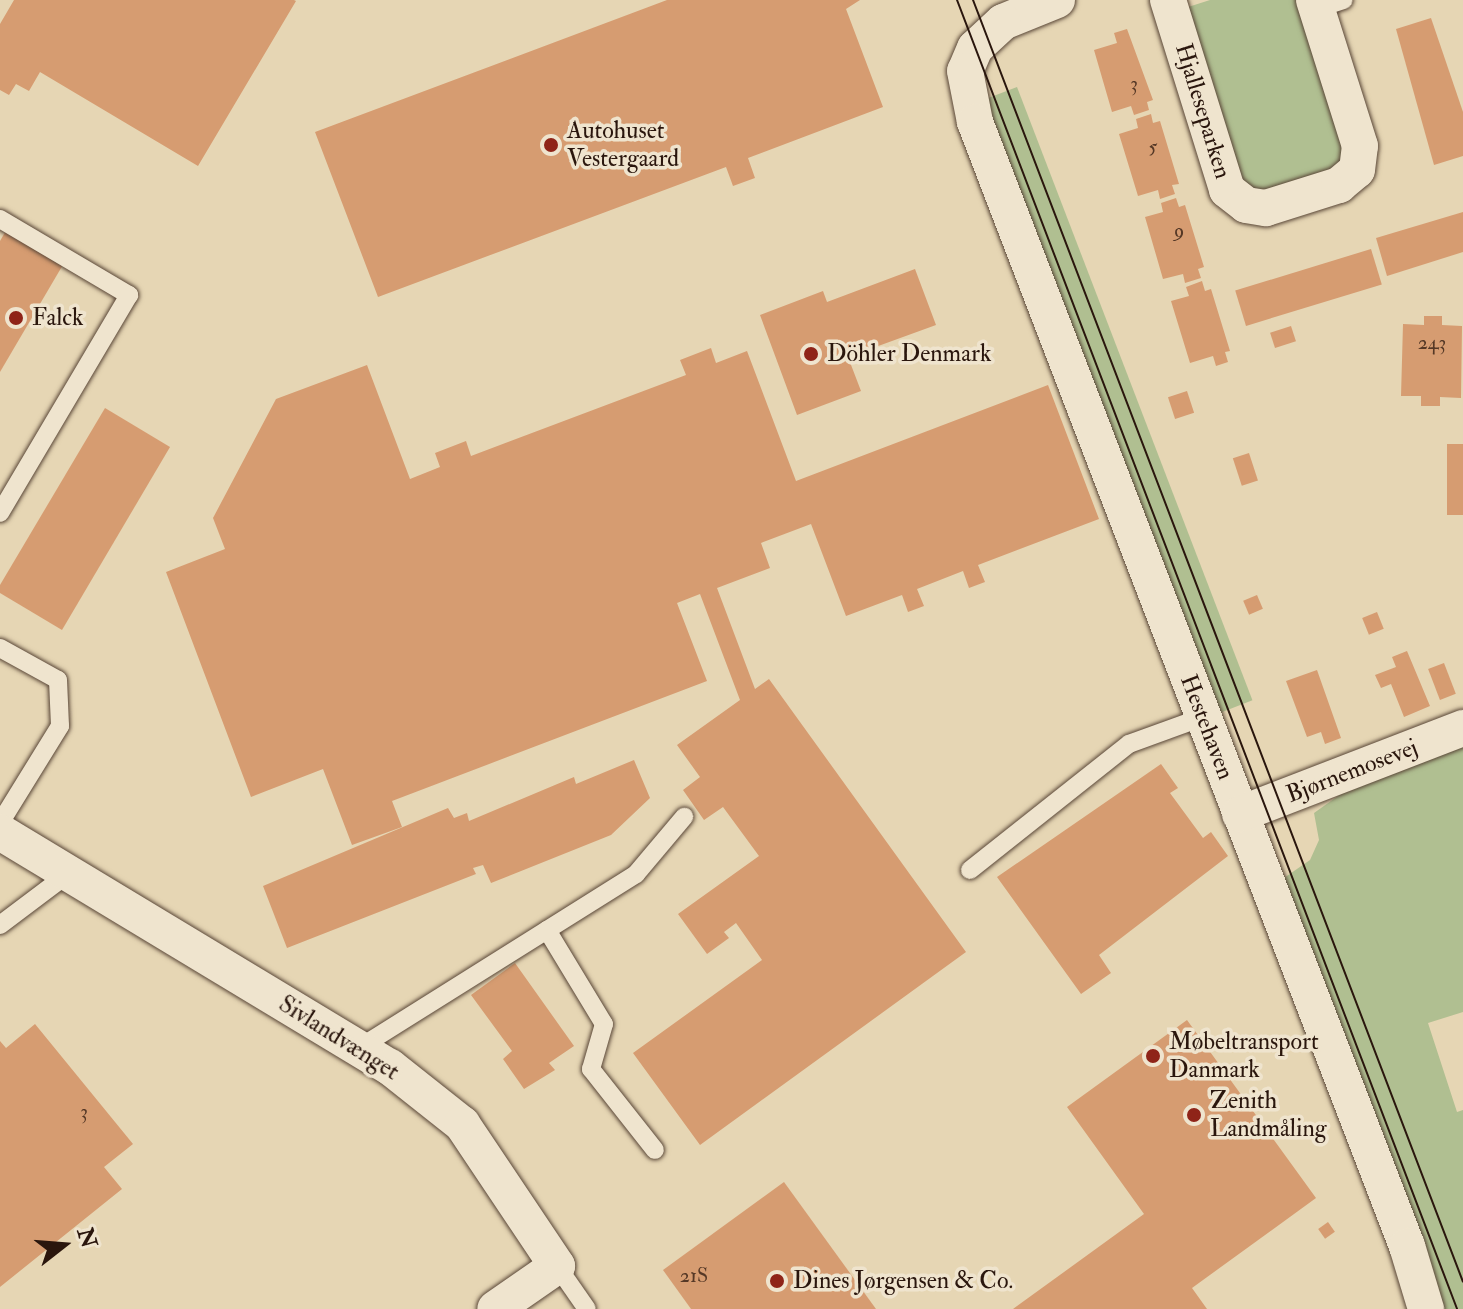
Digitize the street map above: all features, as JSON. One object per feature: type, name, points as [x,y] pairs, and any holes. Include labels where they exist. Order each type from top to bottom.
[{"type":"street","name":"Hestehaven","points":[[1057,0],[1003,22],[986,34],[968,59],[967,90],[984,145],[1397,1218],[1426,1309]]},
{"type":"street","name":"Hjalleseparken","points":[[1168,0],[1227,190],[1246,205],[1266,208],[1339,185],[1357,170],[1360,146],[1325,3]]},
{"type":"street","name":"Bjørnemosevej","points":[[1240,814],[1463,728]]},
{"type":"street","name":"Sivlandvænget","points":[[0,832],[359,1048],[462,1124],[557,1266]]},
{"type":"street","points":[[495,1309],[557,1266]]},
{"type":"lane","points":[[0,219],[129,295],[0,513]]},
{"type":"lane","points":[[0,648],[58,680],[60,726],[0,823]]},
{"type":"lane","points":[[970,870],[1129,744],[1203,717]]},
{"type":"lane","points":[[359,1048],[636,874],[684,817]]},
{"type":"lane","points":[[0,925],[69,873]]},
{"type":"lane","points":[[547,930],[604,1024],[591,1069],[655,1150]]},
{"type":"lane","points":[[557,1266],[587,1309]]},
{"type":"green space","points":[[1210,0],[1300,0],[1346,151],[1333,172],[1262,194],[1238,181],[1185,8]]},
{"type":"green space","points":[[1017,87],[1252,700],[1220,713],[984,100]]},
{"type":"green space","points":[[1463,745],[1463,1012],[1428,1023],[1457,1112],[1463,1110],[1463,1309],[1444,1309],[1281,880],[1310,860],[1319,840],[1314,813],[1345,791]]},
{"type":"building","points":[[14,0],[296,1],[198,166],[40,72],[29,91],[16,84],[9,95],[0,90],[0,24]]},
{"type":"building","name":"Autohuset Vestergaard","points":[[667,0],[860,0],[846,9],[883,107],[748,158],[755,178],[733,186],[726,167],[378,297],[315,132]]},
{"type":"building","points":[[1431,18],[1463,112],[1463,156],[1434,165],[1396,29]]},
{"type":"building","points":[[1127,29],[1153,100],[1147,102],[1149,110],[1134,115],[1131,106],[1112,112],[1094,50],[1117,43],[1114,33]]},
{"type":"building","points":[[1151,114],[1153,123],[1160,121],[1179,184],[1172,185],[1175,194],[1160,199],[1158,190],[1138,196],[1119,134],[1138,128],[1136,119]]},
{"type":"building","points":[[1176,198],[1179,207],[1185,205],[1204,267],[1198,269],[1201,278],[1185,283],[1183,274],[1163,279],[1145,217],[1163,212],[1161,203]]},
{"type":"building","points":[[1463,212],[1463,252],[1387,276],[1376,238]]},
{"type":"building","name":"Falck","points":[[7,229],[64,263],[0,372],[0,241]]},
{"type":"building","points":[[1371,249],[1382,284],[1246,326],[1235,291]]},
{"type":"building","points":[[915,269],[936,325],[848,357],[861,391],[797,415],[760,315],[823,291],[827,302]]},
{"type":"building","points":[[1202,281],[1205,291],[1211,289],[1230,351],[1225,352],[1228,362],[1216,366],[1213,356],[1190,363],[1171,301],[1189,296],[1186,287]]},
{"type":"building","points":[[1424,316],[1442,316],[1442,325],[1462,326],[1461,398],[1440,397],[1440,406],[1421,406],[1421,396],[1401,396],[1403,324],[1424,325]]},
{"type":"building","points":[[1291,326],[1296,341],[1275,348],[1270,333]]},
{"type":"building","points":[[711,348],[716,363],[747,351],[796,481],[1048,385],[1099,519],[978,565],[985,582],[969,588],[963,571],[917,589],[924,606],[908,612],[902,595],[846,616],[811,524],[761,543],[770,568],[717,588],[755,689],[769,679],[966,952],[700,1145],[633,1053],[762,960],[736,923],[724,932],[729,938],[707,954],[678,914],[759,856],[723,807],[704,820],[683,790],[700,777],[677,745],[740,700],[700,594],[677,603],[707,681],[392,801],[402,827],[352,845],[323,769],[251,797],[166,572],[225,549],[213,518],[276,399],[367,365],[410,479],[440,467],[435,453],[466,441],[471,456],[686,375],[680,360]]},
{"type":"building","points":[[1187,391],[1194,413],[1175,419],[1168,397]]},
{"type":"building","points":[[105,408],[170,447],[62,630],[0,593],[0,585]]},
{"type":"building","points":[[1447,444],[1463,444],[1463,515],[1447,515]]},
{"type":"building","points":[[1249,453],[1258,481],[1242,486],[1233,458]]},
{"type":"building","points":[[1257,595],[1263,609],[1249,615],[1243,601]]},
{"type":"building","points":[[1377,612],[1384,629],[1369,635],[1362,618]]},
{"type":"building","points":[[1407,651],[1430,706],[1404,717],[1391,684],[1381,688],[1375,675],[1396,667],[1392,657]]},
{"type":"building","points":[[1444,663],[1456,694],[1440,700],[1428,669]]},
{"type":"building","points":[[1317,670],[1341,738],[1325,744],[1321,732],[1307,737],[1286,681]]},
{"type":"building","points":[[634,760],[650,798],[611,835],[491,883],[483,865],[473,868],[476,874],[287,948],[263,886],[448,808],[454,818],[467,813],[469,821],[574,777],[576,784]]},
{"type":"building","points":[[1161,764],[1178,788],[1170,793],[1203,838],[1211,832],[1228,856],[1099,955],[1111,973],[1081,994],[997,877]]},
{"type":"building","points":[[515,963],[574,1046],[549,1063],[555,1070],[524,1089],[503,1059],[512,1051],[471,995]]},
{"type":"building","points":[[1187,1020],[1316,1198],[1192,1288],[1207,1309],[1013,1309],[1144,1214],[1067,1107]]},
{"type":"building","points":[[35,1024],[133,1144],[104,1167],[122,1189],[0,1287],[0,1041],[6,1048]]},
{"type":"building","points":[[784,1182],[876,1309],[691,1309],[663,1270]]},
{"type":"building","points":[[1328,1222],[1335,1232],[1325,1239],[1318,1229]]},
{"type":"tram line","points":[[957,0],[1457,1309]]},
{"type":"tram line","points":[[973,0],[1463,1282]]},
{"type":"place","name":"Autohuset Vestergaard","points":[[551,145]]},
{"type":"place","name":"Falck","points":[[16,318]]},
{"type":"place","name":"Döhler Denmark","points":[[811,354]]},
{"type":"place","name":"Møbeltransport Danmark","points":[[1153,1056]]},
{"type":"place","name":"Zenith Landmåling","points":[[1194,1115]]},
{"type":"place","name":"Dines Jørgensen & Co.","points":[[777,1281]]}]
